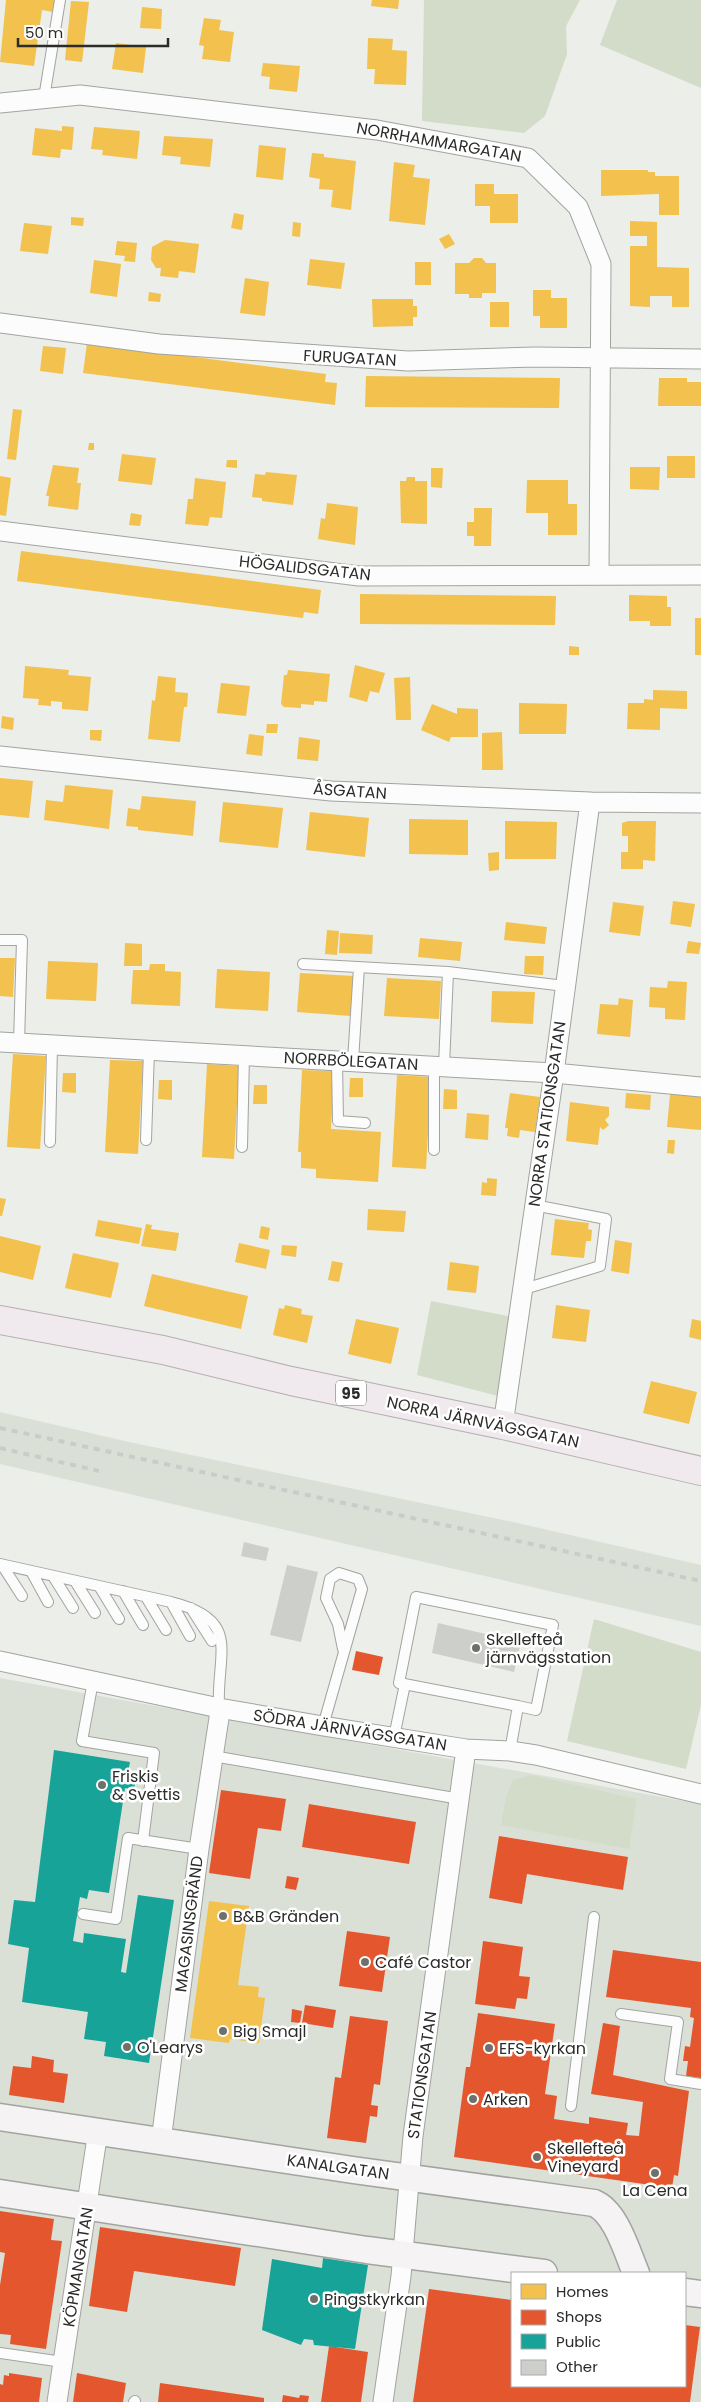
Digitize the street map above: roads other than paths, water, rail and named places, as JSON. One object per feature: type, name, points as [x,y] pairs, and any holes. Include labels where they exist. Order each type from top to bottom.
[{"type":"main road","name":"NORRA JÄRNVÄGSGATAN","points":[[0,1320],[163,1350],[291,1381],[503,1425],[701,1471]]},
{"type":"main road","name":"KANALGATAN","points":[[0,2117],[594,2203],[602,2207],[613,2221],[636,2272]]},
{"type":"main road","points":[[0,2193],[87,2208],[537,2272]]},
{"type":"main road","points":[[686,2292],[701,2294]]},
{"type":"street","name":"NORRHAMMARGATAN","points":[[0,103],[80,94],[377,130],[528,158],[578,207],[601,264],[599,574]]},
{"type":"street","name":"FURUGATAN","points":[[0,323],[159,344],[275,354],[408,361],[535,357],[701,360]]},
{"type":"street","name":"HÖGALIDSGATAN","points":[[0,532],[359,576],[701,575]]},
{"type":"street","name":"ÅSGATAN","points":[[0,756],[331,791],[590,802],[701,803]]},
{"type":"street","name":"NORRA STATIONSGATAN","points":[[503,1425],[521,1290],[554,1073],[590,802]]},
{"type":"street","name":"NORRBÖLEGATAN","points":[[0,1042],[554,1073],[701,1087]]},
{"type":"street","name":"SÖDRA JÄRNVÄGSGATAN","points":[[0,1661],[219,1708],[466,1749],[510,1751],[701,1794]]},
{"type":"street","name":"MAGASINSGRÄND","points":[[161,2141],[219,1708]]},
{"type":"street","name":"STATIONSGATAN","points":[[383,2402],[403,2254],[413,2136],[466,1749]]},
{"type":"street","name":"KÖPMANGATAN","points":[[56,2402],[98,2131]]},
{"type":"lane","points":[[44,98],[60,0]]},
{"type":"lane","points":[[0,940],[22,940],[19,1043]]},
{"type":"lane","points":[[303,964],[448,972],[566,986]]},
{"type":"lane","points":[[359,967],[338,1121],[365,1123]]},
{"type":"lane","points":[[434,1150],[439,1066],[448,972]]},
{"type":"lane","points":[[50,1142],[52,1045]]},
{"type":"lane","points":[[146,1140],[148,1050]]},
{"type":"lane","points":[[242,1147],[244,1055]]},
{"type":"lane","points":[[521,1290],[600,1266],[606,1219],[534,1205]]},
{"type":"lane","points":[[1,1565],[171,1602],[191,1607],[206,1615],[222,1639],[219,1708]]},
{"type":"lane","points":[[1,1565],[22,1596]]},
{"type":"lane","points":[[31,1571],[48,1602]]},
{"type":"lane","points":[[323,1726],[343,1649],[362,1590],[358,1579],[339,1574],[330,1580],[326,1598],[338,1624],[343,1649]]},
{"type":"lane","points":[[53,1576],[73,1608]]},
{"type":"lane","points":[[74,1581],[95,1614]]},
{"type":"lane","points":[[99,1586],[119,1619]]},
{"type":"lane","points":[[123,1592],[143,1625]]},
{"type":"lane","points":[[146,1597],[166,1630]]},
{"type":"lane","points":[[416,1598],[553,1625],[536,1710],[518,1706],[399,1683],[416,1598]]},
{"type":"lane","points":[[171,1602],[190,1636]]},
{"type":"lane","points":[[191,1607],[212,1641]]},
{"type":"lane","points":[[93,1681],[82,1742],[154,1754],[143,1841]]},
{"type":"lane","points":[[394,1738],[405,1684]]},
{"type":"lane","points":[[510,1751],[518,1706]]},
{"type":"lane","points":[[213,1756],[460,1799]]},
{"type":"lane","points":[[83,1914],[116,1919],[128,1838],[199,1849]]},
{"type":"lane","points":[[572,2106],[594,1917]]},
{"type":"lane","points":[[621,2014],[678,2022],[670,2079],[701,2084]]},
{"type":"lane","points":[[0,2353],[63,2362]]},
{"type":"railway","points":[[0,1428],[701,1581]]},
{"type":"railway","points":[[0,1448],[99,1471]]},
{"type":"place","name":"Skellefteå järnvägsstation","points":[[476,1648]]},
{"type":"place","name":"Friskis & Svettis","points":[[102,1785]]},
{"type":"place","name":"B&B Gränden","points":[[223,1916]]},
{"type":"place","name":"Café Castor","points":[[365,1962]]},
{"type":"place","name":"Big Smajl","points":[[223,2031]]},
{"type":"place","name":"O'Learys","points":[[127,2047]]},
{"type":"place","name":"EFS-kyrkan","points":[[489,2048]]},
{"type":"place","name":"Arken","points":[[473,2099]]},
{"type":"place","name":"Skellefteå Vineyard","points":[[537,2157]]},
{"type":"place","name":"La Cena","points":[[655,2173]]},
{"type":"place","name":"Pingstkyrkan","points":[[314,2299]]}]
